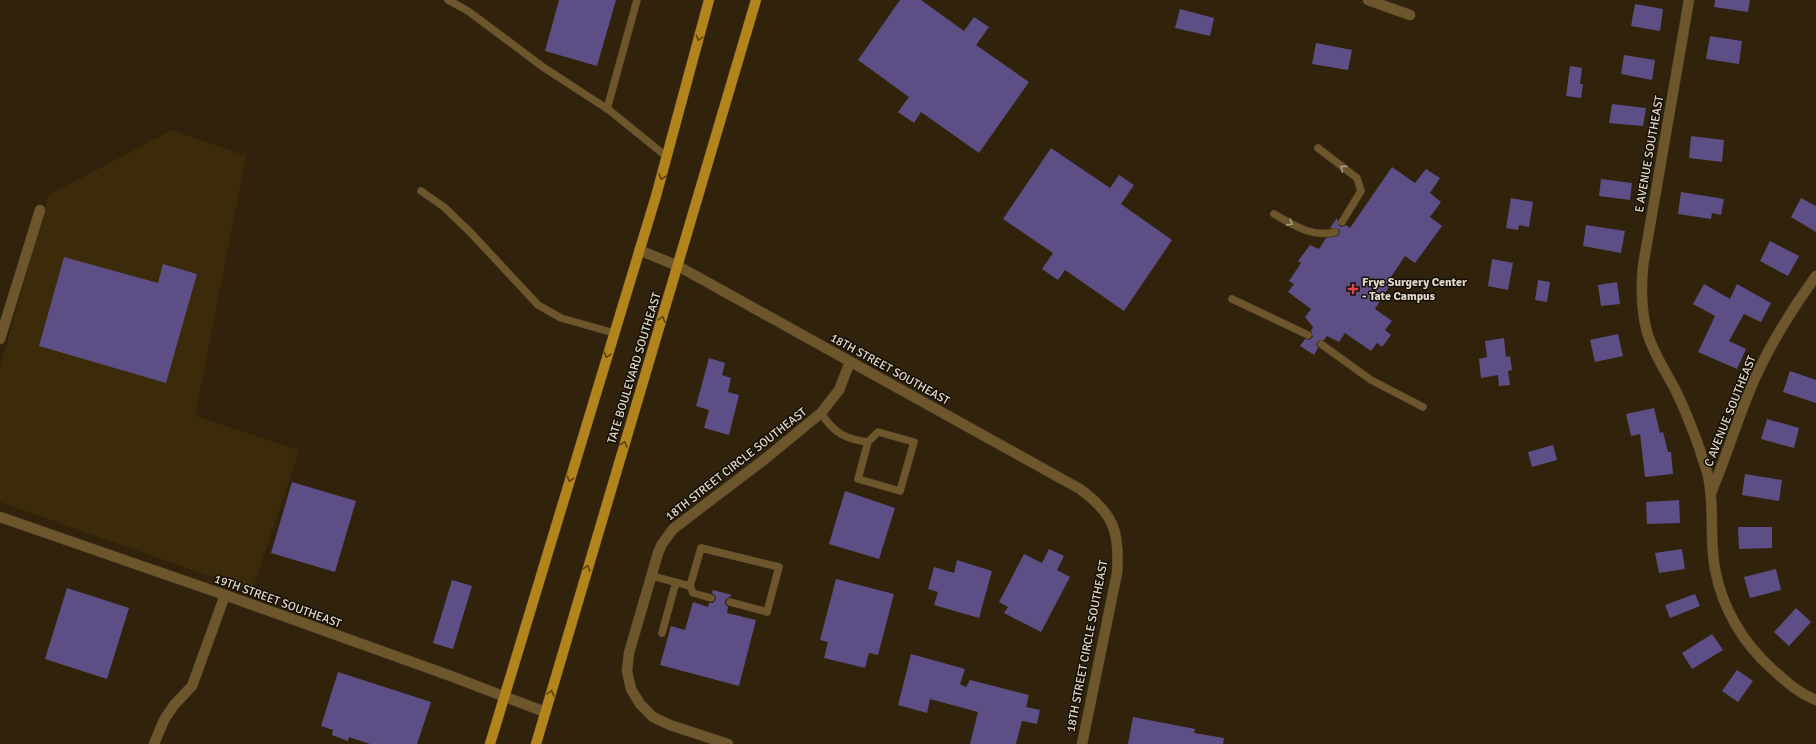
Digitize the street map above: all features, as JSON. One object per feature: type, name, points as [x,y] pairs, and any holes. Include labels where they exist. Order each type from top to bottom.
[{"type":"main road","points":[[490,744],[668,156],[709,0]]},
{"type":"main road","name":"TATE BOULEVARD SOUTHEAST","points":[[536,744],[756,0]]},
{"type":"street","points":[[1368,0],[1410,15]]},
{"type":"street","name":"E AVENUE SOUTHEAST","points":[[1689,0],[1643,266],[1641,288],[1643,313],[1647,333],[1656,354],[1677,393],[1694,434],[1708,476],[1714,568],[1721,594],[1731,618],[1745,640],[1762,660],[1802,695],[1816,700]]},
{"type":"street","points":[[0,339],[40,210]]},
{"type":"street","name":"18TH STREET SOUTHEAST","points":[[639,250],[678,266],[1080,489],[1100,506],[1114,529]]},
{"type":"street","name":"C AVENUE SOUTHEAST","points":[[1710,496],[1757,375],[1774,340],[1816,276]]},
{"type":"street","name":"18TH STREET CIRCLE SOUTHEAST","points":[[728,744],[670,725],[653,717],[640,704],[631,689],[627,671],[629,653],[662,544],[673,529],[765,459],[821,413],[839,390],[850,362]]},
{"type":"street","name":"19TH STREET SOUTHEAST","points":[[0,517],[448,675],[545,712]]},
{"type":"street","name":"18TH STREET CIRCLE SOUTHEAST","points":[[1082,744],[1117,573],[1117,538],[1114,529]]},
{"type":"street","points":[[154,744],[164,720],[174,705],[192,686],[224,595]]},
{"type":"lane","points":[[448,0],[468,11],[543,67],[607,109],[668,156]]},
{"type":"lane","points":[[607,109],[637,0]]},
{"type":"lane","points":[[1318,148],[1358,178],[1361,191],[1342,222]]},
{"type":"lane","points":[[421,191],[444,207],[470,232],[538,305],[561,318],[614,333]]},
{"type":"lane","points":[[1274,214],[1306,232],[1324,235],[1335,232]]},
{"type":"lane","points":[[1232,300],[1308,335]]},
{"type":"lane","points":[[1321,344],[1371,380],[1422,407]]},
{"type":"lane","points":[[821,413],[834,431],[847,438],[868,442]]},
{"type":"lane","points":[[878,432],[914,442],[900,491],[858,479],[868,442],[878,432]]},
{"type":"lane","points":[[710,598],[693,593],[690,586],[701,548],[780,567],[767,612],[730,602]]},
{"type":"lane","points":[[652,576],[690,586]]},
{"type":"lane","points":[[662,633],[676,582]]},
{"type":"shaded area","points":[[172,130],[246,156],[195,416],[299,450],[252,591],[0,502],[0,367],[49,195]]},
{"type":"building","points":[[559,0],[616,0],[597,66],[545,51]]},
{"type":"building","points":[[900,0],[921,0],[964,31],[974,17],[989,27],[976,45],[1029,82],[979,153],[921,112],[914,123],[898,112],[909,97],[858,60]]},
{"type":"building","points":[[1715,0],[1750,0],[1748,12],[1714,7]]},
{"type":"building","points":[[1635,4],[1663,9],[1660,31],[1631,26]]},
{"type":"building","points":[[1180,9],[1214,18],[1210,36],[1175,28]]},
{"type":"building","points":[[1710,36],[1742,41],[1739,64],[1706,59]]},
{"type":"building","points":[[1316,43],[1352,50],[1348,70],[1312,64]]},
{"type":"building","points":[[1624,55],[1655,60],[1652,80],[1621,74]]},
{"type":"building","points":[[1570,66],[1582,68],[1580,84],[1583,84],[1581,98],[1566,96]]},
{"type":"building","points":[[1612,104],[1646,108],[1643,126],[1609,123]]},
{"type":"building","points":[[1691,136],[1724,140],[1722,162],[1689,158]]},
{"type":"building","points":[[1051,148],[1110,188],[1119,175],[1134,185],[1121,204],[1172,240],[1124,311],[1065,270],[1058,280],[1042,269],[1053,253],[1003,219]]},
{"type":"building","points":[[1392,167],[1415,183],[1426,169],[1440,178],[1430,193],[1441,202],[1430,217],[1442,226],[1415,263],[1405,256],[1389,280],[1392,282],[1375,309],[1392,321],[1385,330],[1391,335],[1382,347],[1377,343],[1371,351],[1345,333],[1339,342],[1327,336],[1324,340],[1319,340],[1316,344],[1318,348],[1314,355],[1300,346],[1305,339],[1309,340],[1313,337],[1311,331],[1313,327],[1305,317],[1311,309],[1288,292],[1294,284],[1289,281],[1301,263],[1298,261],[1310,245],[1319,249],[1326,238],[1338,236],[1340,232],[1339,229],[1330,228],[1337,218],[1339,226],[1342,227],[1346,225],[1350,228]]},
{"type":"building","points":[[1601,179],[1632,183],[1630,200],[1599,196]]},
{"type":"building","points":[[1681,192],[1724,199],[1721,215],[1712,213],[1711,219],[1678,214]]},
{"type":"building","points":[[1511,198],[1533,202],[1529,227],[1519,225],[1518,230],[1506,228]]},
{"type":"building","points":[[1801,198],[1816,206],[1816,232],[1791,217]]},
{"type":"building","points":[[1586,225],[1625,231],[1621,253],[1583,246]]},
{"type":"building","points":[[1770,241],[1799,256],[1788,276],[1760,261]]},
{"type":"building","points":[[64,257],[158,283],[163,264],[197,274],[166,383],[39,346]]},
{"type":"building","points":[[1492,259],[1513,263],[1508,290],[1488,286]]},
{"type":"building","points":[[1538,280],[1550,282],[1547,302],[1535,300]]},
{"type":"building","points":[[1617,282],[1620,304],[1601,306],[1598,285]]},
{"type":"building","points":[[1704,284],[1730,299],[1737,284],[1771,303],[1761,322],[1744,314],[1729,341],[1746,349],[1737,369],[1698,352],[1715,316],[1693,304]]},
{"type":"building","points":[[1618,334],[1623,356],[1595,362],[1590,340]]},
{"type":"building","points":[[1504,338],[1506,357],[1510,356],[1512,370],[1508,371],[1510,385],[1499,386],[1498,375],[1481,378],[1479,359],[1487,357],[1485,341]]},
{"type":"building","points":[[709,358],[725,363],[722,375],[731,378],[728,392],[739,395],[729,435],[704,428],[709,410],[696,406]]},
{"type":"building","points":[[1790,371],[1816,380],[1816,403],[1783,392]]},
{"type":"building","points":[[1654,408],[1660,433],[1663,432],[1668,452],[1671,452],[1673,474],[1645,477],[1640,434],[1631,436],[1626,414]]},
{"type":"building","points":[[1767,419],[1799,428],[1794,448],[1761,439]]},
{"type":"building","points":[[1553,445],[1557,460],[1532,467],[1528,452]]},
{"type":"building","points":[[1745,474],[1782,480],[1779,501],[1742,495]]},
{"type":"building","points":[[292,482],[356,501],[335,572],[271,553]]},
{"type":"building","points":[[845,491],[895,508],[879,559],[829,544]]},
{"type":"building","points":[[1679,500],[1680,523],[1647,524],[1646,502]]},
{"type":"building","points":[[1738,527],[1772,527],[1772,548],[1739,549]]},
{"type":"building","points":[[1049,549],[1064,556],[1057,570],[1070,577],[1041,632],[1004,613],[1008,607],[999,602],[1024,554],[1042,563]]},
{"type":"building","points":[[1682,549],[1685,569],[1659,573],[1655,553]]},
{"type":"building","points":[[957,560],[992,571],[979,618],[934,605],[938,592],[928,589],[934,567],[954,573]]},
{"type":"building","points":[[1776,569],[1781,590],[1750,598],[1744,577]]},
{"type":"building","points":[[836,579],[894,594],[878,655],[869,653],[865,668],[824,658],[828,642],[820,640]]},
{"type":"building","points":[[452,580],[472,586],[453,649],[433,643]]},
{"type":"building","points":[[67,588],[129,608],[107,679],[45,659]]},
{"type":"building","points":[[713,590],[732,595],[725,600],[725,604],[728,607],[727,613],[756,620],[739,686],[660,665],[671,626],[685,630],[693,602],[708,607],[709,603],[713,603],[716,599],[715,595],[712,593]]},
{"type":"building","points":[[1695,594],[1700,606],[1670,618],[1665,605]]},
{"type":"building","points":[[1796,608],[1811,622],[1789,646],[1774,632]]},
{"type":"building","points":[[1712,634],[1723,650],[1692,669],[1682,653]]},
{"type":"building","points":[[911,654],[965,669],[960,684],[966,687],[970,680],[1029,695],[1026,707],[1040,710],[1037,724],[1022,721],[1016,744],[970,744],[978,712],[930,699],[927,713],[898,705]]},
{"type":"building","points":[[1737,670],[1753,681],[1738,702],[1722,691]]},
{"type":"building","points":[[338,672],[431,702],[417,744],[370,744],[349,737],[348,741],[332,735],[333,730],[321,726]]},
{"type":"building","points":[[1133,717],[1195,729],[1194,733],[1224,738],[1223,744],[1128,744]]},
{"type":"place","name":"Frye Surgery Center - Tate Campus","points":[[1353,289]]}]
